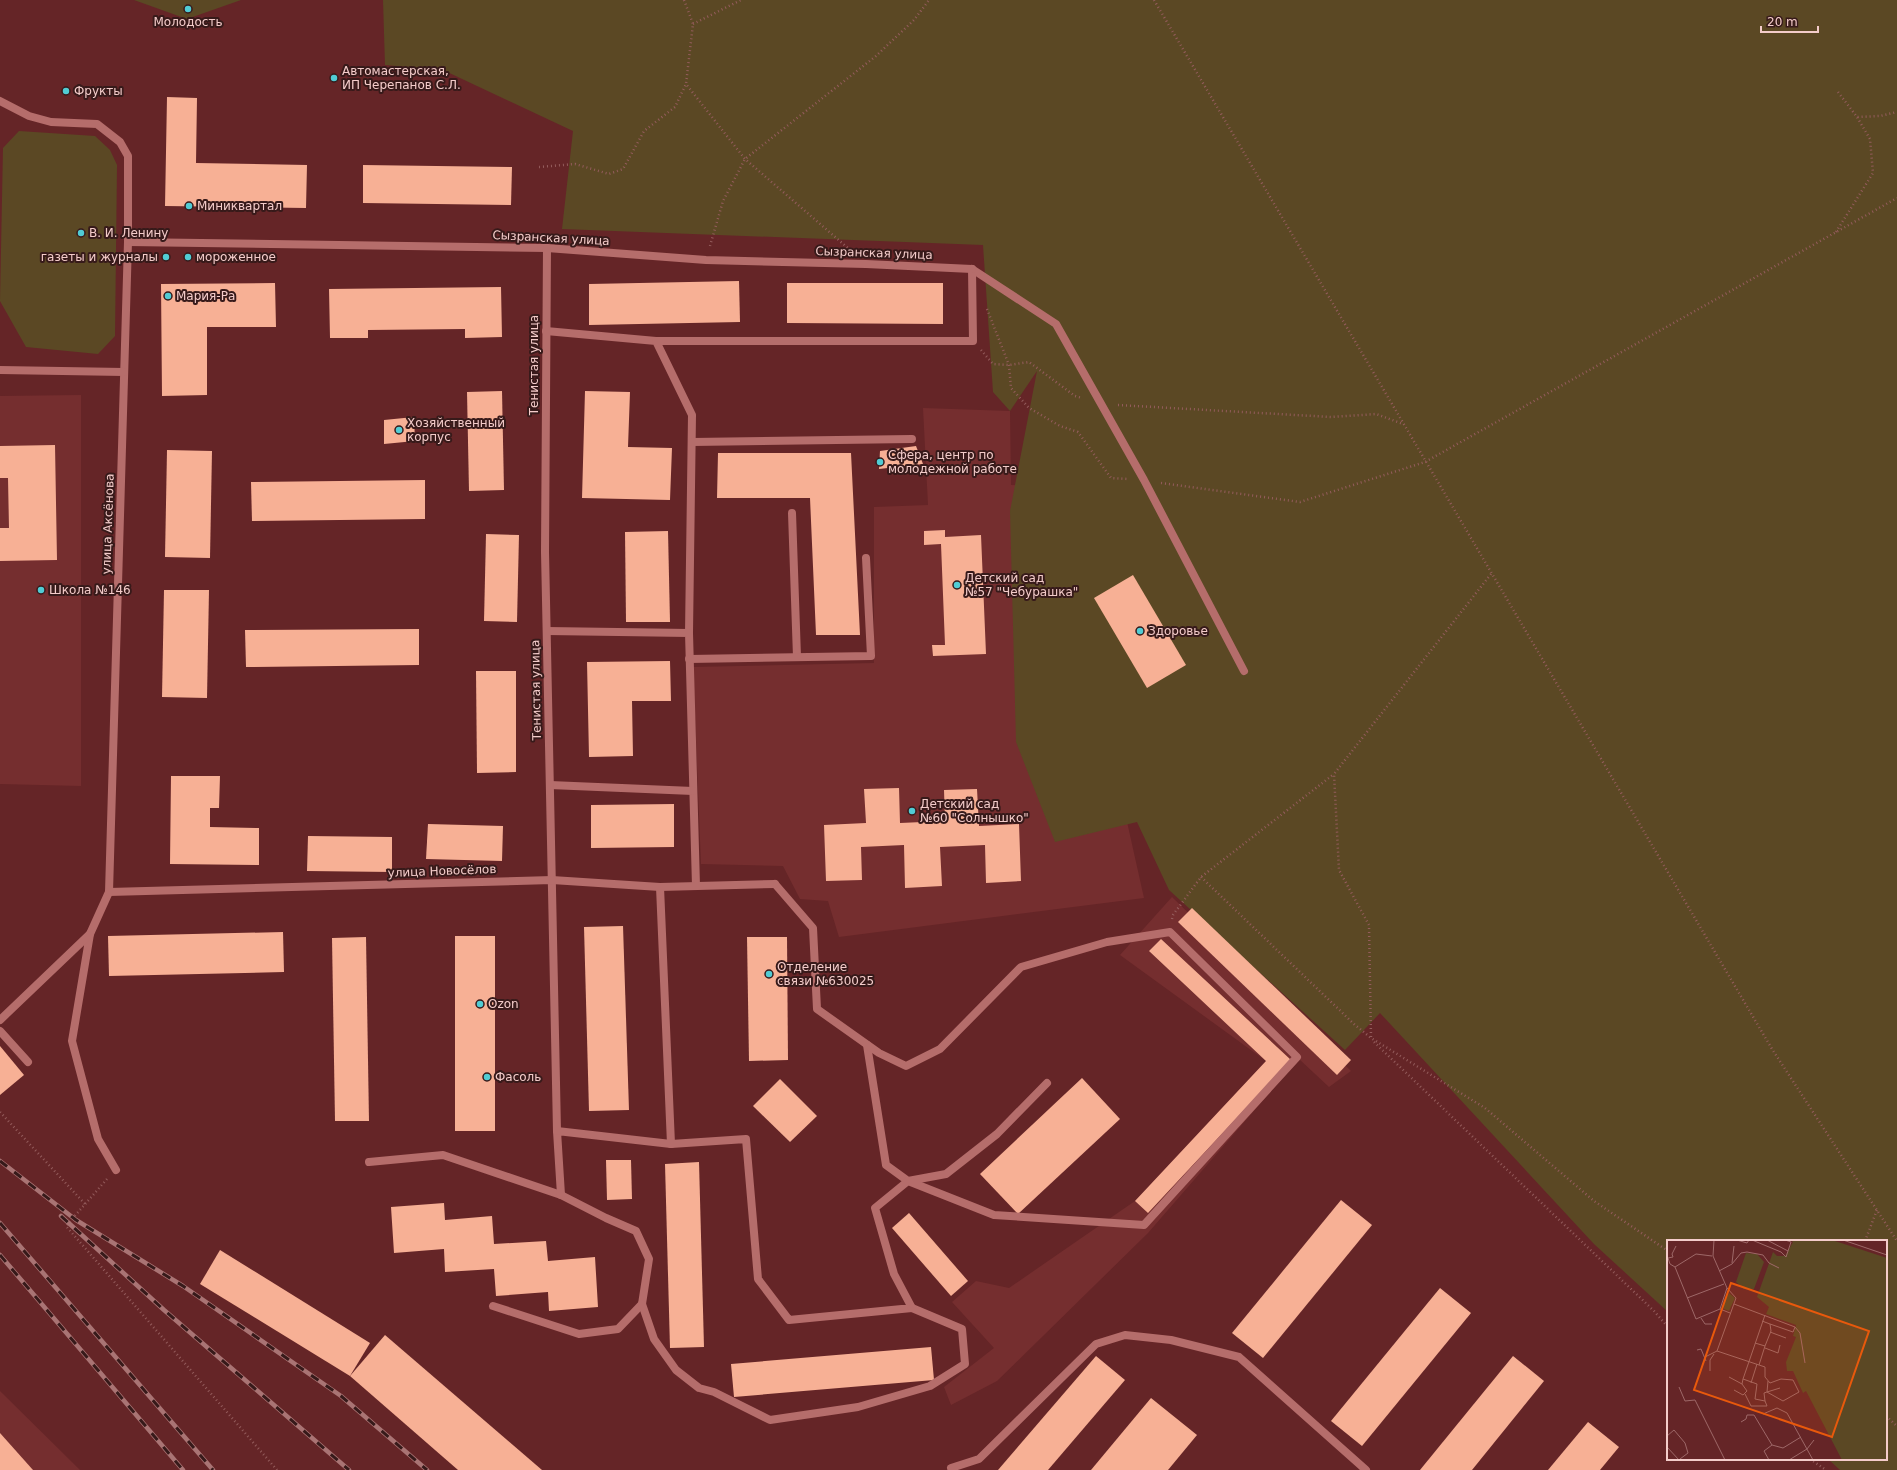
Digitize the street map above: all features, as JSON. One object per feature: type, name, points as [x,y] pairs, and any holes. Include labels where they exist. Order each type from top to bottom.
[{"type":"street","name":"улица Аксёнова","points":[[0,101],[29,116],[51,122],[97,124],[120,142],[128,156],[128,242],[109,892],[90,934],[0,1020]]},
{"type":"street","name":"Сызранская улица","points":[[128,242],[547,248],[706,260],[866,264],[972,269]]},
{"type":"street","name":"Тенистая улица","points":[[547,248],[545,552],[557,1131],[561,1194]]},
{"type":"street","points":[[546,331],[656,341],[973,341],[972,269]]},
{"type":"street","points":[[972,269],[1056,324],[1144,480],[1244,671]]},
{"type":"street","points":[[656,341],[692,415],[689,659],[696,886]]},
{"type":"street","points":[[0,370],[124,372]]},
{"type":"street","points":[[692,442],[912,439]]},
{"type":"street","points":[[792,513],[797,658]]},
{"type":"street","points":[[689,659],[871,656],[866,558]]},
{"type":"street","points":[[547,631],[689,633]]},
{"type":"street","points":[[550,785],[693,791]]},
{"type":"street","name":"улица Новосёлов","points":[[109,892],[552,880],[660,887],[775,884],[813,928],[817,1009],[867,1045]]},
{"type":"street","points":[[660,887],[671,1144]]},
{"type":"street","points":[[1170,932],[1297,1056],[1144,1225],[994,1215],[908,1181],[886,1165],[867,1045],[879,1053],[906,1066],[940,1049],[1021,967],[1107,942],[1170,932]]},
{"type":"street","points":[[90,934],[72,1041],[98,1139],[116,1170]]},
{"type":"street","points":[[0,1031],[28,1062]]},
{"type":"street","points":[[912,1308],[894,1274],[875,1208],[908,1181],[946,1174],[997,1134],[1048,1083]]},
{"type":"street","points":[[369,1162],[443,1155],[561,1194],[606,1218],[636,1231],[649,1260],[642,1304],[654,1339],[676,1370],[699,1388],[714,1392],[770,1420],[858,1407],[930,1386],[965,1364],[962,1329],[912,1308],[789,1320],[758,1279],[746,1139],[671,1144],[557,1131]]},
{"type":"street","points":[[493,1306],[579,1334],[618,1329],[642,1304]]},
{"type":"street","points":[[951,1468],[979,1459],[1096,1344],[1125,1335],[1171,1340],[1239,1357],[1366,1470]]},
{"type":"path","points":[[539,168],[575,164],[610,174],[623,169],[644,131],[675,107],[686,84],[693,24],[684,0]]},
{"type":"path","points":[[693,24],[741,0]]},
{"type":"path","points":[[706,260],[723,200],[745,159],[876,56],[914,20],[929,0]]},
{"type":"path","points":[[1154,0],[1772,1049],[1897,1241]]},
{"type":"path","points":[[686,84],[745,159],[866,264]]},
{"type":"path","points":[[1836,232],[1873,173],[1870,139],[1857,117],[1838,92]]},
{"type":"path","points":[[1857,117],[1880,116],[1897,112]]},
{"type":"path","points":[[1300,502],[1425,462],[1897,198]]},
{"type":"path","points":[[973,341],[993,364],[1009,365],[1029,362],[1075,396],[1101,404],[1331,416],[1376,414],[1403,424]]},
{"type":"path","points":[[1170,932],[1173,915],[1202,877],[1334,774],[1491,574]]},
{"type":"path","points":[[1334,774],[1339,870],[1369,924],[1371,1038]]},
{"type":"path","points":[[1202,877],[1654,1311],[1667,1326]]},
{"type":"path","points":[[1371,1038],[1485,1108],[1594,1201],[1667,1250]]},
{"type":"path","points":[[0,1112],[85,1204]]},
{"type":"path","points":[[116,1170],[66,1226],[277,1470]]},
{"type":"path","points":[[1865,1240],[1877,1210]]},
{"type":"path","points":[[1887,1417],[1897,1426]]},
{"type":"path","points":[[1811,1460],[1826,1470]]},
{"type":"shaded area","name":"Молодость","points":[[134,0],[241,0],[187,19]]},
{"type":"shaded area","points":[[383,0],[1897,0],[1897,1470],[1840,1470],[1829,1460],[1887,1460],[1887,1240],[1667,1240],[1667,1311],[1594,1244],[1380,1013],[1345,1050],[1169,890],[1137,822],[1055,842],[1016,742],[1010,511],[1037,371],[1010,411],[993,392],[983,245],[562,229],[573,131],[443,70],[385,65]]},
{"type":"shaded area","points":[[19,131],[95,136],[110,150],[117,165],[115,336],[98,354],[26,347],[0,301],[3,148]]},
{"type":"shaded area","name":"Школа №146","points":[[81,395],[81,786],[0,784],[0,396]]},
{"type":"shaded area","name":"Детский сад №60 \"Солнышко\"","points":[[923,408],[1010,411],[1011,485],[1035,486],[1113,759],[1144,898],[839,937],[828,901],[800,899],[783,866],[701,864],[693,667],[874,663],[874,507],[928,505]]},
{"type":"shaded area","points":[[1172,897],[1351,1071],[1329,1087],[1299,1059],[1148,1233],[997,1381],[951,1405],[944,1387],[994,1348],[952,1302],[976,1281],[1009,1288],[1135,1201],[1266,1061],[1120,955]]},
{"type":"shaded area","points":[[0,1391],[80,1470],[0,1470]]},
{"type":"building","points":[[167,97],[197,98],[196,163],[307,165],[306,208],[165,206]]},
{"type":"building","points":[[363,165],[512,167],[511,205],[363,203]]},
{"type":"building","points":[[739,281],[740,322],[589,325],[589,284]]},
{"type":"building","points":[[275,283],[276,327],[207,327],[207,395],[162,396],[161,284]]},
{"type":"building","points":[[787,283],[943,283],[943,324],[787,323]]},
{"type":"building","points":[[501,287],[502,337],[465,338],[465,329],[368,330],[368,338],[330,338],[329,289]]},
{"type":"building","points":[[502,391],[504,490],[469,491],[467,392]]},
{"type":"building","points":[[585,391],[630,392],[628,447],[672,448],[670,500],[582,498]]},
{"type":"building","name":"Хозяйственный корпус","points":[[414,417],[415,441],[384,444],[384,420]]},
{"type":"building","points":[[55,445],[57,560],[0,561],[0,528],[9,528],[8,478],[0,478],[0,446]]},
{"type":"building","name":"Сфера, центр по молодежной работе","points":[[916,446],[923,464],[879,469],[880,451]]},
{"type":"building","points":[[167,450],[212,451],[210,558],[165,557]]},
{"type":"building","points":[[718,453],[851,453],[860,635],[816,635],[810,498],[717,498]]},
{"type":"building","points":[[425,480],[425,519],[252,521],[251,482]]},
{"type":"building","points":[[945,530],[945,537],[981,535],[986,654],[933,656],[932,645],[945,645],[941,544],[924,545],[924,531]]},
{"type":"building","points":[[668,531],[670,622],[626,622],[625,532]]},
{"type":"building","points":[[486,534],[519,535],[517,622],[484,621]]},
{"type":"building","name":"Здоровье","points":[[1133,575],[1186,665],[1147,688],[1094,598]]},
{"type":"building","points":[[164,590],[209,590],[207,698],[162,697]]},
{"type":"building","points":[[419,629],[419,665],[246,667],[245,630]]},
{"type":"building","points":[[670,661],[671,701],[632,701],[633,756],[589,757],[587,662]]},
{"type":"building","points":[[476,671],[516,671],[516,772],[477,773]]},
{"type":"building","points":[[171,776],[220,776],[219,808],[210,808],[210,827],[259,828],[259,865],[170,864]]},
{"type":"building","points":[[899,788],[900,823],[945,821],[944,790],[977,789],[979,826],[1019,824],[1021,881],[986,883],[985,845],[940,847],[942,886],[905,888],[904,845],[861,847],[862,880],[826,881],[824,825],[866,823],[864,789]]},
{"type":"building","points":[[674,804],[674,847],[591,848],[591,805]]},
{"type":"building","points":[[428,824],[503,826],[502,861],[426,859]]},
{"type":"building","points":[[308,836],[392,837],[392,872],[307,871]]},
{"type":"building","points":[[1192,908],[1351,1060],[1337,1075],[1178,922]]},
{"type":"building","points":[[623,926],[629,1110],[589,1111],[584,927]]},
{"type":"building","points":[[283,932],[284,972],[109,976],[108,936]]},
{"type":"building","points":[[455,936],[495,936],[495,1131],[455,1131]]},
{"type":"building","points":[[366,937],[369,1121],[335,1121],[332,938]]},
{"type":"building","points":[[747,937],[787,937],[788,1060],[749,1061]]},
{"type":"building","points":[[1161,939],[1291,1060],[1148,1213],[1135,1201],[1266,1061],[1149,951]]},
{"type":"building","points":[[0,1046],[24,1075],[0,1095]]},
{"type":"building","points":[[1082,1078],[1120,1119],[1018,1214],[980,1174]]},
{"type":"building","points":[[780,1079],[817,1116],[790,1142],[753,1106]]},
{"type":"building","points":[[606,1160],[631,1160],[632,1199],[607,1200]]},
{"type":"building","points":[[699,1162],[704,1347],[670,1348],[665,1164]]},
{"type":"building","points":[[1341,1200],[1372,1225],[1263,1358],[1232,1333]]},
{"type":"building","points":[[444,1203],[445,1220],[492,1216],[494,1244],[546,1241],[548,1261],[595,1257],[598,1307],[549,1311],[548,1292],[496,1296],[494,1269],[445,1272],[444,1249],[394,1253],[391,1207]]},
{"type":"building","points":[[909,1213],[968,1281],[951,1296],[892,1228]]},
{"type":"building","points":[[220,1250],[370,1343],[350,1376],[200,1284]]},
{"type":"building","points":[[1440,1288],[1471,1313],[1362,1446],[1331,1421]]},
{"type":"building","points":[[385,1335],[542,1470],[458,1470],[350,1376]]},
{"type":"building","points":[[931,1347],[934,1380],[734,1397],[731,1364]]},
{"type":"building","points":[[1096,1356],[1125,1380],[1048,1470],[998,1470]]},
{"type":"building","points":[[1513,1356],[1544,1381],[1472,1470],[1420,1470]]},
{"type":"building","points":[[1151,1398],[1197,1435],[1168,1470],[1091,1470]]},
{"type":"building","points":[[1588,1422],[1619,1447],[1600,1470],[1548,1470]]},
{"type":"building","points":[[0,1433],[33,1470],[0,1470]]},
{"type":"railway","points":[[0,1161],[76,1220],[183,1286],[341,1396],[427,1470]]},
{"type":"railway","points":[[61,1216],[164,1310],[349,1470]]},
{"type":"railway","points":[[0,1223],[213,1470]]},
{"type":"railway","points":[[0,1255],[183,1470]]},
{"type":"place","name":"Молодость","points":[[188,9]]},
{"type":"place","name":"Автомастерская, ИП Черепанов С.Л.","points":[[334,78]]},
{"type":"place","name":"Фрукты","points":[[66,91]]},
{"type":"place","name":"Миниквартал","points":[[189,206]]},
{"type":"place","name":"В. И. Ленину","points":[[81,233]]},
{"type":"place","name":"газеты и журналы","points":[[166,257]]},
{"type":"place","name":"мороженное","points":[[188,257]]},
{"type":"place","name":"Мария-Ра","points":[[168,296]]},
{"type":"place","name":"Хозяйственный корпус","points":[[399,430]]},
{"type":"place","name":"Сфера, центр по молодежной работе","points":[[880,462]]},
{"type":"place","name":"Детский сад №57 \"Чебурашка\"","points":[[957,585]]},
{"type":"place","name":"Школа №146","points":[[41,590]]},
{"type":"place","name":"Здоровье","points":[[1140,631]]},
{"type":"place","name":"Детский сад №60 \"Солнышко\"","points":[[912,811]]},
{"type":"place","name":"Отделение связи №630025","points":[[769,974]]},
{"type":"place","name":"Ozon","points":[[480,1004]]},
{"type":"place","name":"Фасоль","points":[[487,1077]]}]
